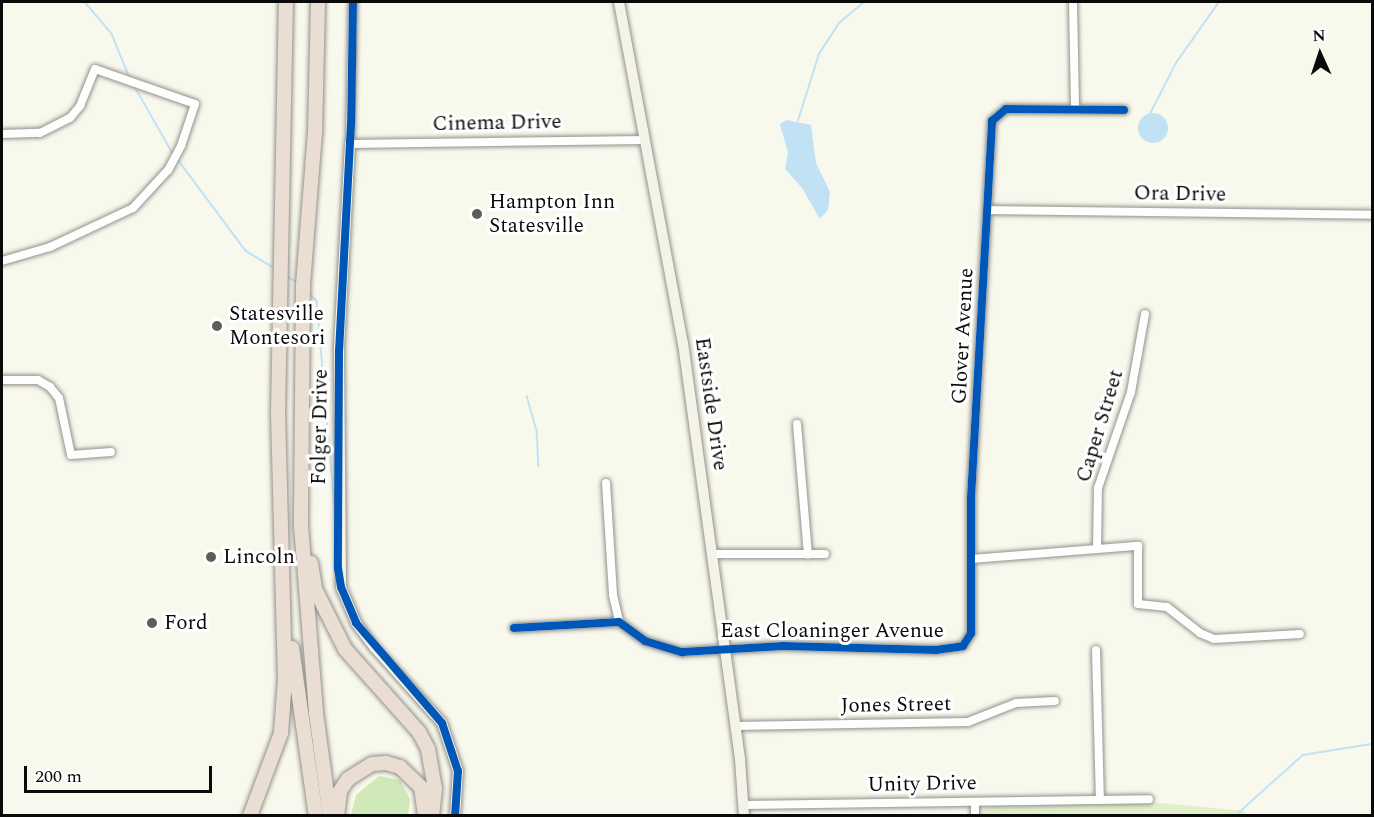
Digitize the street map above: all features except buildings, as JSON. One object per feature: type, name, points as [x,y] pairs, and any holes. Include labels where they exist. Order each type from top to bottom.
[{"type":"highway","points":[[250,816],[281,733],[285,680],[278,414],[286,2]]},
{"type":"highway","points":[[318,2],[315,132],[303,286],[302,543],[316,713],[330,816]]},
{"type":"highway","points":[[302,381],[309,545],[315,589],[345,649],[418,732],[428,749],[435,788],[432,816]]},
{"type":"highway","points":[[282,568],[316,816]]},
{"type":"highway","points":[[337,816],[340,791],[348,779],[365,767],[386,764],[400,767],[421,787],[425,816]]},
{"type":"street","name":"Folger Drive","points":[[352,2],[350,144],[339,350],[338,546],[341,587],[356,623],[375,648],[442,723],[458,771],[455,816]]},
{"type":"street","name":"Eastside Drive","points":[[620,2],[683,343],[725,649],[744,810]]},
{"type":"street","points":[[1073,2],[1075,109],[1124,110]]},
{"type":"street","points":[[2,134],[40,133],[70,118],[80,106],[95,69],[195,104],[181,146],[168,170],[133,208],[50,247],[2,261]]},
{"type":"street","name":"Glover Avenue","points":[[971,559],[990,132],[995,116],[1006,109],[1075,109]]},
{"type":"street","name":"Cinema Drive","points":[[350,144],[645,140]]},
{"type":"street","name":"Ora Drive","points":[[987,210],[1372,215]]},
{"type":"street","name":"Caper Street","points":[[1097,549],[1098,488],[1105,458],[1131,392],[1145,314]]},
{"type":"street","points":[[2,380],[38,380],[50,387],[63,411],[71,455],[111,452]]},
{"type":"street","points":[[797,424],[808,555]]},
{"type":"street","points":[[514,628],[620,621],[613,595],[606,483]]},
{"type":"street","points":[[971,559],[1138,546],[1138,604],[1167,607],[1200,633],[1226,639],[1299,634]]},
{"type":"street","points":[[711,554],[825,554]]},
{"type":"street","name":"East Cloaninger Avenue","points":[[620,621],[632,633],[664,649],[829,646],[936,650],[963,646],[971,633],[971,559]]},
{"type":"street","points":[[1096,650],[1100,800]]},
{"type":"street","name":"Jones Street","points":[[735,726],[968,722],[1016,703],[1055,701]]},
{"type":"street","name":"Unity Drive","points":[[744,810],[1149,799]]},
{"type":"street","points":[[975,802],[975,816]]},
{"type":"green space","points":[[379,776],[400,780],[410,799],[408,815],[351,815],[356,795]]},
{"type":"green space","points":[[1150,802],[1245,811],[1246,815],[982,816],[986,807]]},
{"type":"water","points":[[1153,113],[1164,117],[1168,128],[1164,139],[1153,143],[1142,139],[1138,128],[1142,117]]},
{"type":"water","points":[[787,120],[811,125],[816,163],[830,192],[828,210],[820,219],[802,188],[785,169],[788,153],[780,124]]},
{"type":"waterway","points":[[85,2],[112,34],[130,78]]},
{"type":"waterway","points":[[798,121],[819,54],[839,23],[864,2]]},
{"type":"waterway","points":[[1149,116],[1176,63],[1219,2]]},
{"type":"waterway","points":[[134,85],[172,152]]},
{"type":"waterway","points":[[179,161],[246,251],[274,268]]},
{"type":"waterway","points":[[288,277],[297,282]]},
{"type":"waterway","points":[[309,293],[317,301],[335,507]]},
{"type":"waterway","points":[[527,396],[537,430],[539,466]]},
{"type":"waterway","points":[[1235,816],[1303,755],[1372,744]]},
{"type":"cycle path","points":[[353,2],[351,123],[339,350],[338,568],[341,587],[356,623],[442,723],[458,771],[455,816]]},
{"type":"cycle path","points":[[514,628],[619,622],[645,641],[682,652],[783,646],[936,650],[963,646],[971,633],[971,498],[992,121],[1006,109],[1124,110]]},
{"type":"place","name":"Hampton Inn Statesville","points":[[477,214]]},
{"type":"place","name":"Statesville Montesori","points":[[217,326]]},
{"type":"place","name":"Lincoln","points":[[211,557]]},
{"type":"place","name":"Ford","points":[[152,623]]}]
